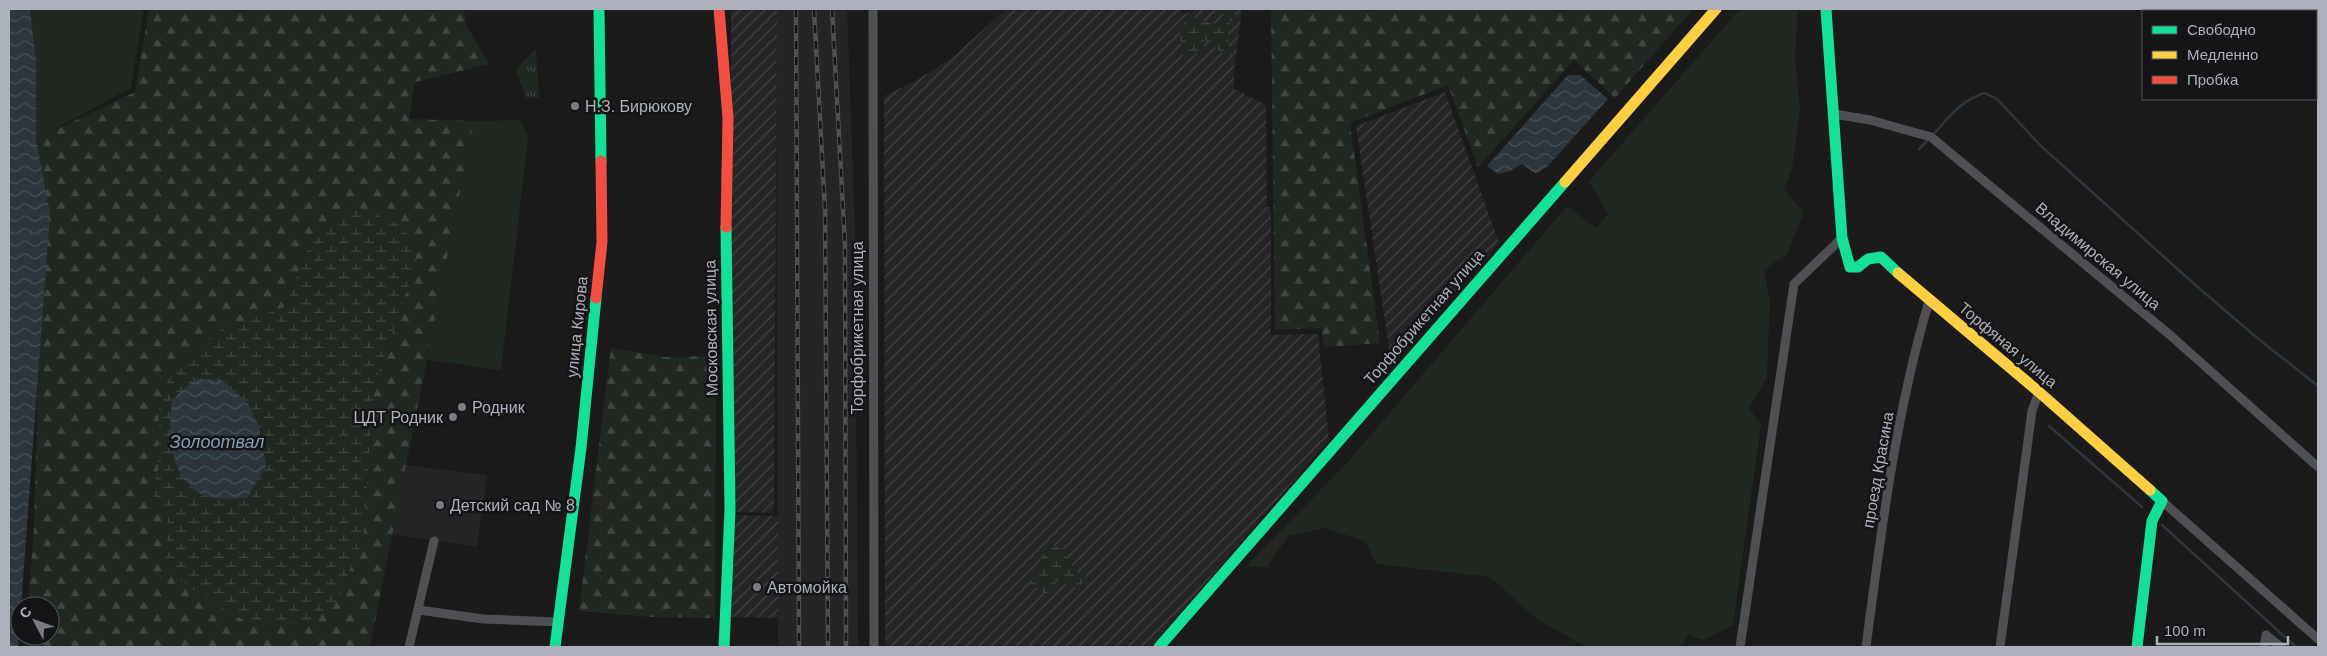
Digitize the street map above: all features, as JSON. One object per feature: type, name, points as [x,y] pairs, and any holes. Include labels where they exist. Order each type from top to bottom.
[{"type":"street","name":"улица Кирова","points":[[554,647],[559,622],[581,448],[602,242],[599,9]]},
{"type":"street","name":"Московская улица","points":[[718,9],[725,63],[728,118],[726,242],[730,510],[724,647]]},
{"type":"street","name":"Торфобрикетная улица","points":[[873,9],[874,647]]},
{"type":"street","name":"Торфобрикетная улица","points":[[1159,647],[1716,9]]},
{"type":"street","points":[[1740,647],[1794,284],[1842,238],[1826,9]]},
{"type":"street","name":"Владимирская улица","points":[[1834,114],[1870,120],[1931,137],[2170,335],[2318,468]]},
{"type":"street","name":"Торфяная улица","points":[[1842,238],[1850,267],[1858,267],[1868,259],[1881,257],[1929,301],[2039,392],[2318,638]]},
{"type":"street","name":"проезд Красина","points":[[1866,647],[1878,560],[1913,356],[1929,301]]},
{"type":"street","points":[[2000,647],[2032,411],[2039,392]]},
{"type":"street","points":[[2137,647],[2152,521],[2162,501]]},
{"type":"street","points":[[410,647],[434,541]]},
{"type":"street","points":[[419,610],[490,620],[559,622]]},
{"type":"street","points":[[2264,647],[2266,635],[2281,647]]},
{"type":"shaded area","points":[[731,9],[777,9],[774,513],[734,512],[731,314]]},
{"type":"shaded area","points":[[776,9],[847,9],[855,229],[858,647],[778,647]]},
{"type":"shaded area","points":[[1006,9],[1180,9],[1183,14],[1198,9],[1242,9],[1234,71],[1234,89],[1266,105],[1267,207],[1271,207],[1271,335],[1318,334],[1329,440],[1151,647],[885,647],[884,96],[917,80],[953,57]]},
{"type":"shaded area","points":[[1445,92],[1499,243],[1391,362],[1356,126]]},
{"type":"shaded area","name":"Детский сад № 8","points":[[405,465],[487,475],[477,547],[392,534]]},
{"type":"shaded area","points":[[734,515],[778,516],[778,614],[782,614],[782,618],[731,617]]},
{"type":"green space","points":[[30,9],[144,9],[131,88],[36,139],[36,60]]},
{"type":"green space","points":[[149,9],[463,9],[467,27],[489,64],[415,82],[409,119],[474,121],[370,647],[24,647],[60,646],[60,596],[29,596],[34,528],[38,379],[49,216],[36,139],[135,92]],"holes":[[[313,236],[417,260],[374,387],[363,540],[165,566],[168,522],[152,493],[158,470],[159,402],[174,373],[217,331],[285,307]]]},
{"type":"green space","points":[[1224,9],[1234,9],[1236,14],[1228,27],[1229,49],[1234,54],[1228,58],[1204,39],[1204,53],[1183,55],[1179,28],[1190,17],[1219,25]]},
{"type":"green space","points":[[1271,9],[1693,9],[1615,98],[1574,60],[1478,167],[1448,85],[1350,123],[1380,343],[1325,347],[1321,328],[1275,330]]},
{"type":"green space","points":[[1740,9],[1798,9],[1795,57],[1800,110],[1792,168],[1784,190],[1804,212],[1787,254],[1764,270],[1770,302],[1767,377],[1749,408],[1761,425],[1733,625],[1704,640],[1687,635],[1682,647],[1587,647],[1537,619],[1490,577],[1376,564],[1365,541],[1324,528],[1288,536],[1267,567],[1246,566],[1346,464],[1567,206],[1596,228],[1608,214],[1589,181]]},
{"type":"green space","points":[[2247,9],[2318,9],[2318,69],[2317,10]]},
{"type":"green space","points":[[536,49],[539,98],[526,98],[516,69]]},
{"type":"green space","points":[[521,120],[528,138],[501,370],[427,360],[474,121]]},
{"type":"green space","points":[[353,205],[404,226],[417,260],[374,387],[363,540],[334,607],[301,624],[245,621],[190,588],[165,566],[168,522],[152,493],[158,470],[159,402],[174,373],[217,331],[285,307],[313,236]]},
{"type":"green space","points":[[611,348],[665,357],[716,356],[715,618],[649,617],[579,611]]},
{"type":"green space","points":[[1051,544],[1066,551],[1075,572],[1087,574],[1079,589],[1057,579],[1048,596],[1029,582],[1035,577],[1038,563]]},
{"type":"water","points":[[9,9],[30,9],[36,60],[36,139],[50,214],[22,596],[10,596],[10,646],[18,647],[9,647]]},
{"type":"water","points":[[1568,75],[1580,75],[1608,99],[1547,167],[1536,174],[1522,164],[1510,171],[1498,174],[1487,166]]},
{"type":"water","name":"Золоотвал","points":[[195,379],[222,380],[247,402],[259,427],[266,466],[247,498],[217,498],[201,494],[190,486],[176,464],[170,426],[172,400]]},
{"type":"waterway","points":[[1933,135],[1962,104],[1969,100],[1985,93],[1997,99],[2040,145],[2193,283],[2256,337],[2318,386]]},
{"type":"waterway","points":[[1919,149],[1929,139]]},
{"type":"waterway","points":[[2049,426],[2142,507]]},
{"type":"waterway","points":[[2162,525],[2296,647]]},
{"type":"railway","points":[[796,9],[799,647]]},
{"type":"railway","points":[[814,9],[825,210],[828,647]]},
{"type":"railway","points":[[832,9],[845,245],[846,647]]},
{"type":"traffic: fast","points":[[599,9],[601,161]]},
{"type":"traffic: fast","points":[[1826,9],[1842,238],[1850,267],[1858,267],[1868,259],[1881,257],[1898,273]]},
{"type":"traffic: fast","points":[[1159,647],[1565,182]]},
{"type":"traffic: fast","points":[[724,647],[730,510],[726,227]]},
{"type":"traffic: fast","points":[[555,647],[581,448],[596,298]]},
{"type":"traffic: fast","points":[[2137,647],[2152,521],[2162,501],[2150,490]]},
{"type":"traffic: slow","points":[[1565,182],[1716,9]]},
{"type":"traffic: slow","points":[[1898,273],[2039,392],[2150,490]]},
{"type":"traffic: jam","points":[[719,9],[728,118],[726,227]]},
{"type":"traffic: jam","points":[[596,298],[602,242],[601,161]]},
{"type":"place","name":"Н.З. Бирюкову","points":[[575,106]]},
{"type":"place","name":"Родник","points":[[462,407]]},
{"type":"place","name":"ЦДТ Родник","points":[[453,417]]},
{"type":"place","name":"Детский сад № 8","points":[[440,505]]},
{"type":"place","name":"Автомойка","points":[[757,587]]}]
